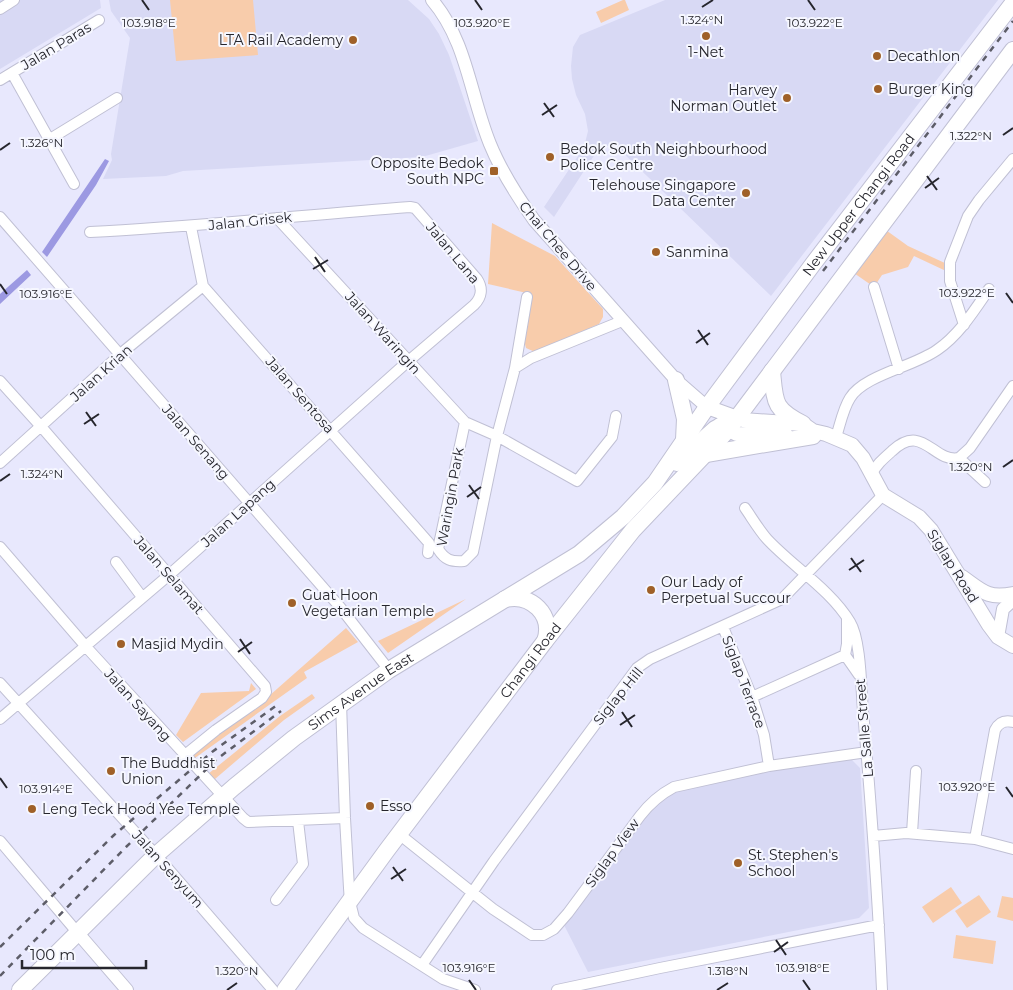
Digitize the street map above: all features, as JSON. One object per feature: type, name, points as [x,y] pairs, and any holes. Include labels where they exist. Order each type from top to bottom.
[{"type":"main road","name":"New Upper Changi Road","points":[[707,407],[813,264],[1013,3]]},
{"type":"main road","points":[[655,483],[704,438],[728,425],[772,371],[1013,50]]},
{"type":"main road","points":[[772,371],[774,397],[780,409],[787,416],[820,433]]},
{"type":"main road","points":[[676,380],[685,419],[683,442]]},
{"type":"main road","points":[[707,407],[728,425]]},
{"type":"main road","name":"Sims Avenue East","points":[[20,990],[156,855],[223,796],[294,738],[389,670],[579,554],[623,517],[655,483],[707,407]]},
{"type":"main road","name":"Siglap Road","points":[[728,425],[753,422],[820,433],[847,442],[856,449],[881,497],[924,521],[935,535],[957,574],[998,637],[1013,646]]},
{"type":"main road","name":"Changi Road","points":[[290,988],[399,834],[545,641],[633,530],[706,454],[728,425]]},
{"type":"main road","points":[[706,454],[820,433]]},
{"type":"main road","points":[[957,574],[988,595],[995,597],[1013,594]]},
{"type":"main road","points":[[503,599],[513,597],[524,598],[538,606],[547,622],[548,630],[545,641]]},
{"type":"street","points":[[0,8],[14,0]]},
{"type":"street","name":"Chai Chee Drive","points":[[432,0],[451,26],[473,87],[490,144],[520,200],[534,220],[622,321],[676,380],[707,407]]},
{"type":"street","name":"Jalan Paras","points":[[0,80],[99,20]]},
{"type":"street","name":"Jalan Paras","points":[[12,73],[74,184]]},
{"type":"street","points":[[50,138],[117,98]]},
{"type":"street","points":[[964,324],[951,289],[950,262],[968,216],[1013,159]]},
{"type":"street","name":"Jalan Grisek","points":[[90,232],[191,226],[410,207]]},
{"type":"street","name":"Jalan Lana","points":[[410,207],[415,208],[479,281],[481,293],[474,304]]},
{"type":"street","name":"Jalan Senang","points":[[0,216],[340,607],[389,670]]},
{"type":"street","name":"Jalan Waringin","points":[[277,218],[465,422],[497,436],[577,481],[612,437],[616,416]]},
{"type":"street","points":[[191,226],[203,286]]},
{"type":"street","name":"Jalan Krian","points":[[0,463],[121,354],[203,286]]},
{"type":"street","name":"Jalan Sentosa","points":[[203,286],[429,543],[433,551]]},
{"type":"street","points":[[874,287],[899,369]]},
{"type":"street","points":[[820,433],[862,385],[917,362],[950,340],[989,289]]},
{"type":"street","name":"Waringin Park","points":[[465,422],[433,551],[453,562],[464,561],[473,552],[497,436],[515,368],[527,297]]},
{"type":"street","name":"Jalan Lapang","points":[[0,720],[169,575],[474,304]]},
{"type":"street","points":[[515,368],[531,358],[622,321]]},
{"type":"street","name":"Jalan Selamat","points":[[0,381],[265,686],[266,692],[262,698],[216,730],[184,756]]},
{"type":"street","points":[[871,475],[876,465],[899,444],[906,441],[916,441],[950,458],[959,458],[970,448],[1013,386]]},
{"type":"street","points":[[959,458],[985,482]]},
{"type":"street","name":"Siglap Hill","points":[[422,965],[564,765],[637,668],[650,659],[782,599],[881,497]]},
{"type":"street","name":"La Salle Street","points":[[745,508],[767,539],[806,574],[847,617],[856,638],[867,752],[882,990]]},
{"type":"street","name":"Jalan Sayang","points":[[0,547],[85,646],[184,756],[248,822],[345,818]]},
{"type":"street","points":[[116,562],[142,597]]},
{"type":"street","points":[[998,637],[1003,609],[1013,600]]},
{"type":"street","points":[[847,617],[845,655],[860,675]]},
{"type":"street","name":"Siglap Terrace","points":[[723,627],[752,697],[764,735],[769,766]]},
{"type":"street","points":[[752,697],[845,655]]},
{"type":"street","name":"Jalan Senyum","points":[[0,683],[156,855],[273,990]]},
{"type":"street","points":[[342,703],[345,818],[350,902],[354,918],[363,928],[443,979],[475,990]]},
{"type":"street","points":[[975,839],[995,730],[1001,723],[1013,722]]},
{"type":"street","name":"Siglap View","points":[[399,834],[493,909],[532,936],[537,936],[549,933],[568,913],[651,802],[660,794],[674,787],[769,766],[867,752]]},
{"type":"street","points":[[912,833],[916,772]]},
{"type":"street","points":[[276,900],[303,864],[298,821]]},
{"type":"street","points":[[873,836],[912,833],[975,839],[1013,849]]},
{"type":"street","points":[[0,841],[117,990]]},
{"type":"street","points":[[0,852],[74,935],[127,990]]},
{"type":"street","points":[[557,990],[879,925]]},
{"type":"shaded area","points":[[0,0],[100,0],[101,8],[0,69]]},
{"type":"shaded area","points":[[109,0],[408,0],[429,19],[439,34],[449,55],[478,141],[422,157],[183,171],[166,176],[103,179],[112,160],[111,154],[130,38],[111,11]]},
{"type":"shaded area","points":[[170,0],[253,0],[258,55],[176,61]]},
{"type":"shaded area","points":[[625,0],[629,10],[601,23],[596,12]]},
{"type":"shaded area","points":[[665,0],[998,0],[771,296],[616,146],[607,146],[597,151],[554,217],[544,207],[584,147],[588,131],[585,114],[576,95],[572,79],[573,47],[580,35]]},
{"type":"shaded area","points":[[105,159],[109,161],[96,185],[47,257],[42,252]]},
{"type":"shaded area","points":[[492,223],[555,256],[603,309],[603,317],[599,324],[535,352],[526,348],[524,340],[532,298],[531,294],[488,284]]},
{"type":"shaded area","points":[[883,228],[908,246],[947,264],[946,271],[914,256],[908,267],[882,275],[874,287],[851,271]]},
{"type":"shaded area","points":[[27,270],[31,275],[0,304],[0,294]]},
{"type":"shaded area","points":[[466,599],[388,653],[378,641]]},
{"type":"shaded area","points":[[346,628],[358,642],[304,672],[307,678],[195,758],[193,753],[219,731],[269,696]]},
{"type":"shaded area","points":[[251,683],[256,689],[183,742],[176,735],[201,693],[249,691]]},
{"type":"shaded area","points":[[312,694],[315,698],[284,720],[215,779],[208,774],[280,716]]},
{"type":"shaded area","name":"St. Stephen's School","points":[[852,760],[860,768],[869,908],[859,918],[588,972],[564,925],[643,818],[662,799],[683,786],[781,767]]},
{"type":"shaded area","points":[[951,887],[962,903],[933,923],[922,907]]},
{"type":"shaded area","points":[[979,895],[991,912],[967,928],[955,911]]},
{"type":"shaded area","points":[[1002,896],[1013,898],[1013,921],[997,917]]},
{"type":"shaded area","points":[[956,935],[996,941],[993,964],[953,958]]},
{"type":"railway","points":[[823,271],[1013,21]]},
{"type":"railway","points":[[0,947],[114,835],[212,752],[277,705]]},
{"type":"railway","points":[[0,976],[126,847],[217,759],[281,711]]},
{"type":"place","name":"1-Net","points":[[706,36]]},
{"type":"place","name":"LTA Rail Academy","points":[[353,40]]},
{"type":"place","name":"Decathlon","points":[[877,56]]},
{"type":"place","name":"Burger King","points":[[878,89]]},
{"type":"place","name":"Harvey Norman Outlet","points":[[787,98]]},
{"type":"place","name":"Bedok South Neighbourhood Police Centre","points":[[550,157]]},
{"type":"place","name":"Opposite Bedok South NPC","points":[[494,171]]},
{"type":"place","name":"Telehouse Singapore Data Center","points":[[746,193]]},
{"type":"place","name":"Sanmina","points":[[656,252]]},
{"type":"place","name":"Our Lady of Perpetual Succour","points":[[651,590]]},
{"type":"place","name":"Guat Hoon Vegetarian Temple","points":[[292,603]]},
{"type":"place","name":"Masjid Mydin","points":[[121,644]]},
{"type":"place","name":"The Buddhist Union","points":[[111,771]]},
{"type":"place","name":"Esso","points":[[370,806]]},
{"type":"place","name":"Leng Teck Hood Yee Temple","points":[[32,809]]},
{"type":"place","name":"St. Stephen's School","points":[[738,863]]}]
